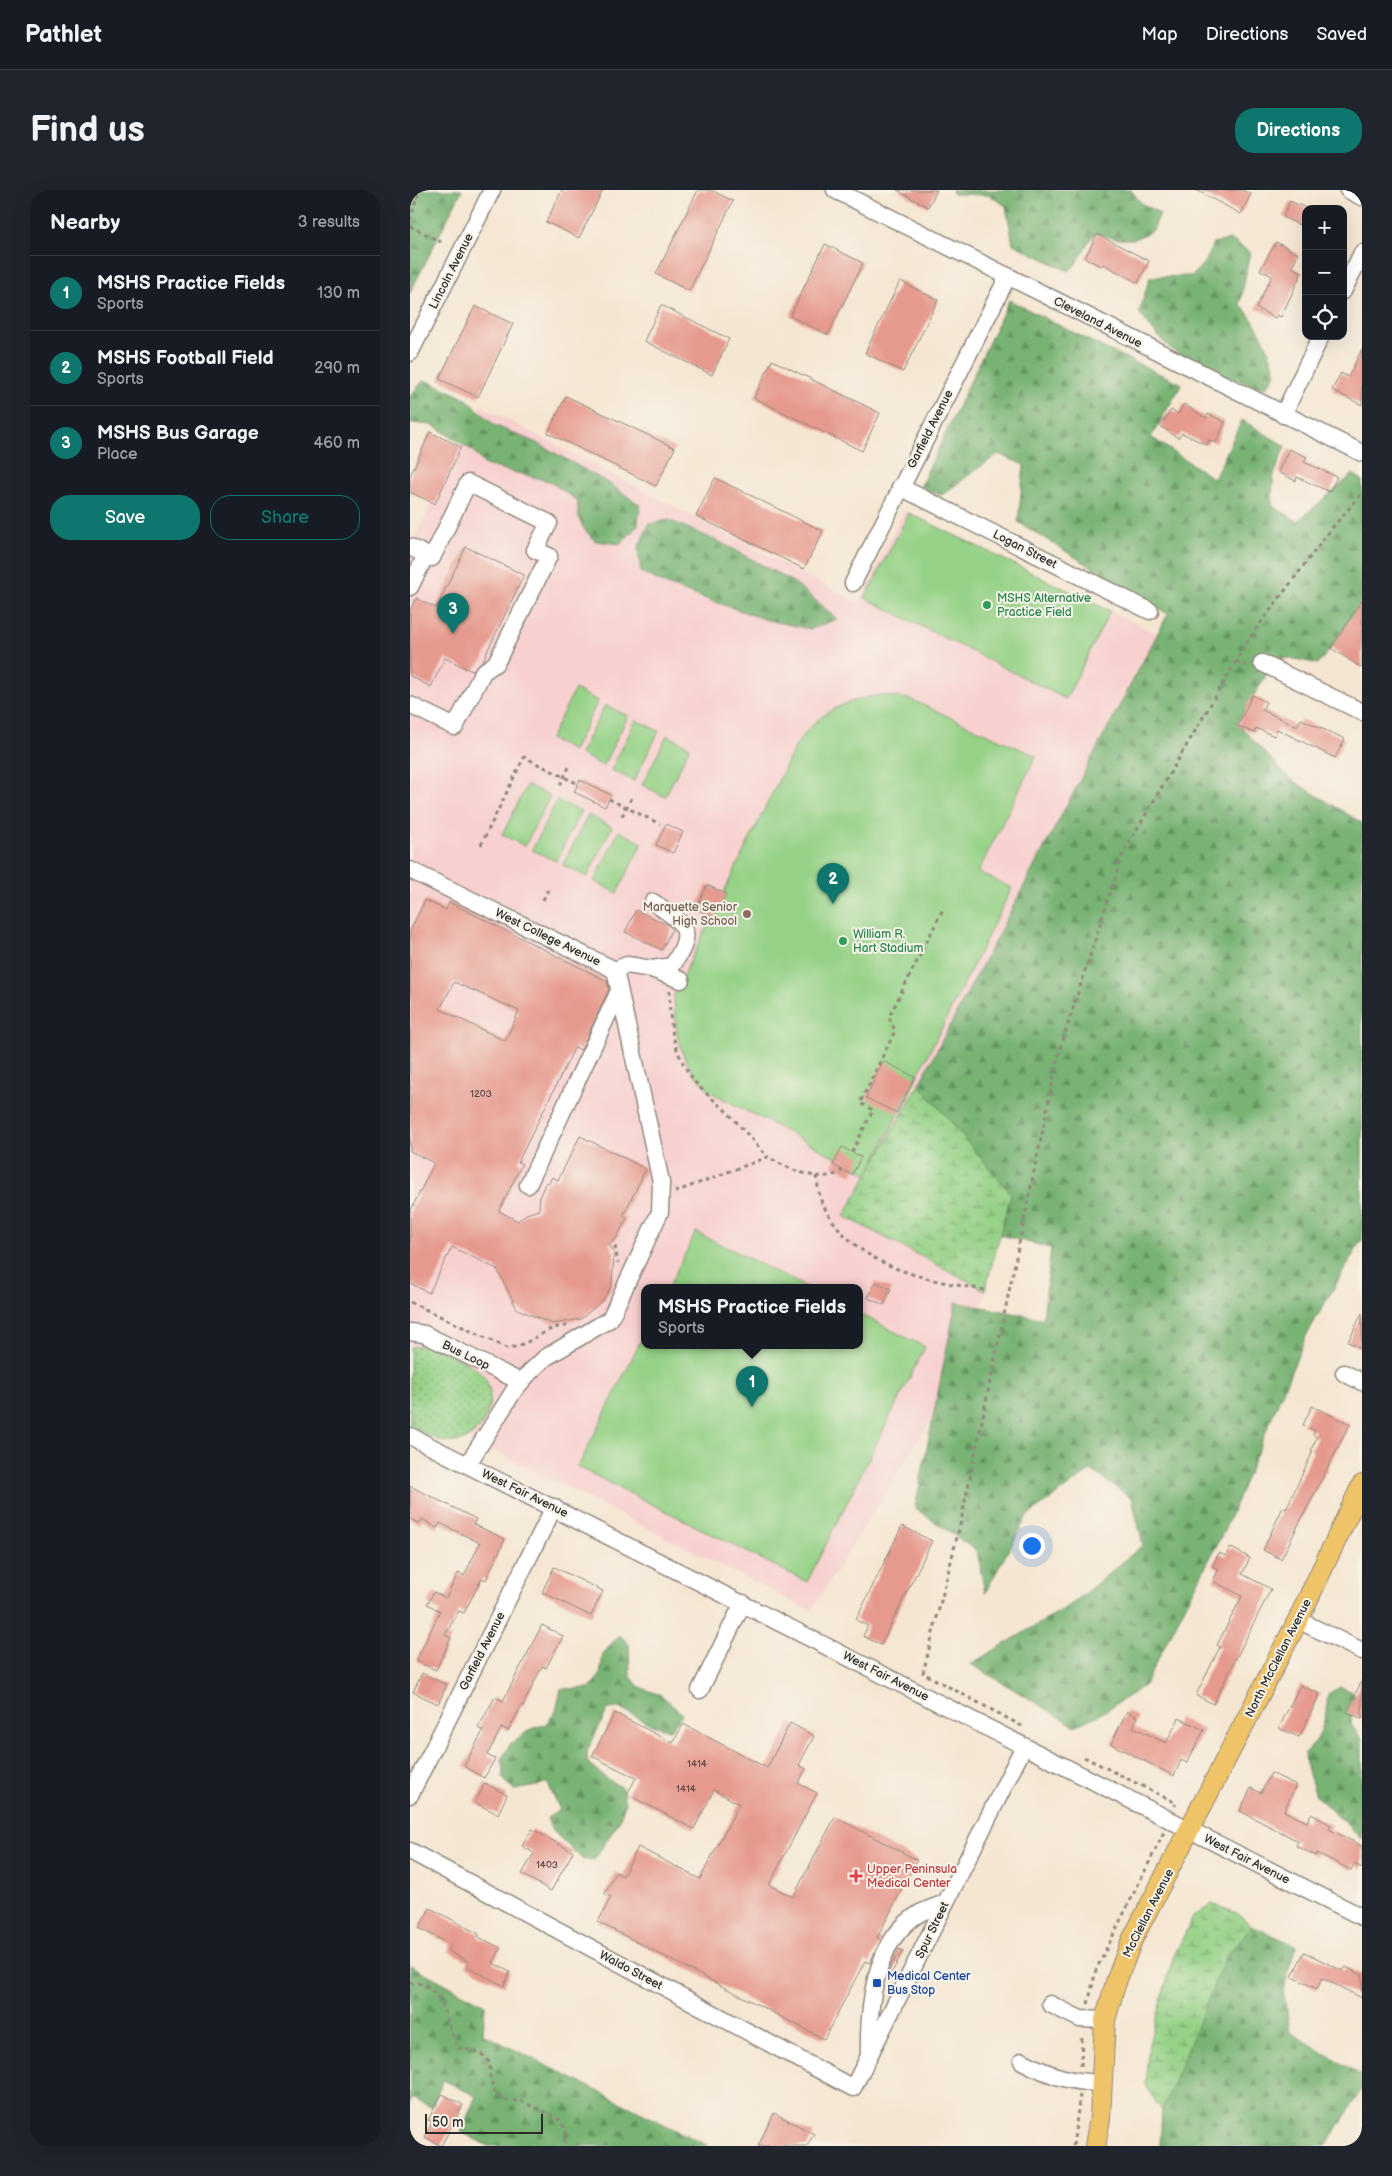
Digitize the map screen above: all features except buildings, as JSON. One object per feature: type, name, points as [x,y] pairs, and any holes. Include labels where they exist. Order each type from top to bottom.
[{"type":"main road","name":"North McClellan Avenue","points":[[1190,1831],[1298,1620],[1362,1485]]},
{"type":"main road","name":"McClellan Avenue","points":[[1095,2146],[1100,2118],[1105,2020],[1116,1982],[1132,1940],[1190,1831]]},
{"type":"street","name":"Lincoln Avenue","points":[[410,353],[492,190]]},
{"type":"street","name":"Cleveland Avenue","points":[[835,190],[1362,453]]},
{"type":"street","points":[[1348,190],[1362,197]]},
{"type":"street","points":[[1347,283],[1362,253]]},
{"type":"street","name":"Garfield Avenue","points":[[853,583],[1008,276]]},
{"type":"street","points":[[1283,415],[1319,340]]},
{"type":"street","points":[[410,587],[468,483],[548,523],[535,550],[549,556],[496,663],[482,672],[455,727],[410,705]]},
{"type":"street","name":"Logan Street","points":[[900,487],[1150,611]]},
{"type":"street","points":[[410,547],[429,556]]},
{"type":"street","points":[[1262,663],[1362,712]]},
{"type":"street","name":"West College Avenue","points":[[410,870],[615,970],[661,1182],[660,1212],[610,1319],[545,1358],[521,1382],[468,1464]]},
{"type":"street","points":[[652,969],[672,966],[681,953],[687,938],[682,922],[654,902]]},
{"type":"street","points":[[615,970],[627,965],[652,969],[681,980]]},
{"type":"street","points":[[528,1185],[619,991]]},
{"type":"street","name":"Bus Loop","points":[[410,1332],[424,1334],[521,1382]]},
{"type":"street","points":[[1344,1373],[1362,1382]]},
{"type":"street","name":"West Fair Avenue","points":[[410,1436],[554,1507],[1362,1917]]},
{"type":"street","name":"Garfield Avenue","points":[[410,1794],[554,1507]]},
{"type":"street","points":[[700,1690],[743,1603]]},
{"type":"street","points":[[1298,1620],[1362,1651]]},
{"type":"street","name":"Spur Street","points":[[853,2088],[1024,1746]]},
{"type":"street","name":"Waldo Street","points":[[410,1851],[853,2088]]},
{"type":"street","points":[[869,2057],[868,2019],[874,1979],[893,1941],[906,1924],[921,1912],[945,1903]]},
{"type":"street","points":[[1050,2004],[1067,2014],[1085,2019],[1105,2020]]},
{"type":"street","points":[[1022,2061],[1056,2076],[1080,2082],[1102,2083]]},
{"type":"path","points":[[410,220],[419,190]]},
{"type":"path","points":[[410,197],[414,205]]},
{"type":"path","points":[[410,226],[441,242]]},
{"type":"path","points":[[1030,1730],[923,1673],[961,1521],[1058,1052],[1123,853],[1251,636],[1328,533],[1362,493]]},
{"type":"path","points":[[481,845],[524,757],[578,784]]},
{"type":"path","points":[[560,786],[570,765]]},
{"type":"path","points":[[622,816],[632,797]]},
{"type":"path","points":[[609,799],[660,824]]},
{"type":"path","points":[[543,900],[548,890]]},
{"type":"path","points":[[852,1152],[873,1110],[860,1103],[895,1032],[889,1017],[944,907]]},
{"type":"path","points":[[652,969],[670,988],[669,1007],[674,1046],[696,1083],[723,1108],[768,1157],[786,1167],[816,1176],[836,1175],[842,1170]]},
{"type":"path","points":[[661,1197],[768,1157]]},
{"type":"path","points":[[816,1176],[822,1204],[841,1232],[881,1264],[929,1280],[985,1290]]},
{"type":"path","points":[[615,1246],[618,1260],[617,1271]]},
{"type":"path","points":[[410,1302],[507,1348],[519,1348],[550,1330],[562,1326],[574,1326]]},
{"type":"path","points":[[1073,2146],[1079,2111],[1082,2032],[1096,1970],[1170,1820],[1176,1802],[1081,1756]]},
{"type":"path","points":[[410,1983],[418,1983],[430,1989],[438,1997],[445,2009],[453,2039],[458,2048],[475,2051],[484,2056],[490,2063],[490,2077],[496,2095],[504,2100],[521,2100],[558,2119],[566,2129],[564,2146]]},
{"type":"shaded area","name":"Marquette Senior High School","points":[[481,406],[859,603],[904,510],[1158,634],[966,1364],[811,1611],[410,1408],[410,547]]},
{"type":"green space","points":[[410,190],[462,190],[410,293]]},
{"type":"green space","points":[[952,190],[1131,190],[1141,203],[1160,214],[1153,230],[1135,239],[1117,239],[1096,233],[1088,242],[1074,266],[1070,270],[1066,270],[1013,244],[1006,206],[989,195],[953,194]]},
{"type":"green space","points":[[1231,240],[1250,252],[1240,304],[1253,320],[1262,336],[1276,373],[1266,388],[1218,373],[1173,350],[1159,337],[1139,312],[1150,277],[1192,276],[1207,259],[1213,243]]},
{"type":"green space","points":[[1009,300],[1102,347],[1182,384],[1151,437],[1214,479],[1242,420],[1285,446],[1273,478],[1272,506],[1298,521],[1353,474],[1362,480],[1362,609],[1318,664],[1290,658],[1276,659],[1237,723],[1290,779],[1362,823],[1362,1239],[1306,1336],[1224,1531],[1144,1686],[1097,1716],[1075,1726],[971,1664],[1072,1604],[1143,1545],[1132,1498],[1091,1470],[1027,1516],[985,1593],[977,1551],[915,1508],[956,1302],[1043,1319],[1051,1248],[1000,1235],[1011,1194],[919,1084],[1168,614],[1018,522],[1024,465],[998,454],[942,495],[919,489]]},
{"type":"green space","points":[[424,380],[468,400],[494,425],[539,444],[610,484],[640,505],[638,525],[621,544],[595,541],[579,519],[578,501],[549,481],[485,465],[473,451],[433,425],[410,423],[410,396]]},
{"type":"green space","name":"MSHS Alternative Practice Field","points":[[909,513],[1110,611],[1066,699],[865,598]]},
{"type":"green space","points":[[669,520],[724,544],[795,583],[837,619],[811,629],[767,620],[669,586],[641,572],[638,548],[649,524]]},
{"type":"green space","points":[[575,689],[598,701],[573,751],[550,739]]},
{"type":"green space","name":"William R. Hart Stadium","points":[[880,695],[910,699],[1036,756],[978,872],[1012,888],[868,1174],[714,1094],[702,1083],[686,1061],[681,1049],[676,1024],[674,994],[795,747],[813,725],[831,710],[853,701]]},
{"type":"green space","points":[[605,705],[628,716],[603,766],[580,754]]},
{"type":"green space","points":[[636,720],[659,731],[634,781],[611,770]]},
{"type":"green space","points":[[667,735],[690,747],[665,797],[642,785]]},
{"type":"green space","points":[[527,785],[550,796],[525,846],[502,835]]},
{"type":"green space","points":[[557,800],[581,811],[556,861],[532,850]]},
{"type":"green space","points":[[588,815],[612,827],[587,877],[563,865]]},
{"type":"green space","points":[[619,831],[642,843],[617,893],[594,881]]},
{"type":"green space","points":[[919,1084],[1011,1194],[985,1290],[844,1216]]},
{"type":"green space","points":[[696,1232],[800,1284],[670,1284]]},
{"type":"green space","points":[[863,1316],[925,1347],[807,1582],[578,1467],[641,1340],[641,1349],[863,1349]]},
{"type":"green space","points":[[430,1345],[472,1366],[483,1375],[488,1384],[490,1394],[486,1415],[481,1425],[466,1439],[456,1442],[444,1441],[410,1426],[410,1347]]},
{"type":"green space","points":[[619,1635],[629,1644],[630,1675],[639,1687],[661,1695],[682,1714],[670,1730],[652,1725],[620,1708],[608,1709],[587,1751],[587,1761],[603,1776],[622,1788],[625,1804],[619,1821],[595,1859],[583,1860],[551,1829],[547,1818],[560,1810],[547,1782],[537,1786],[514,1790],[503,1779],[502,1759],[510,1744],[531,1729],[546,1724],[556,1711],[561,1689],[590,1688],[600,1675],[603,1654]]},
{"type":"green space","points":[[1340,1687],[1351,1691],[1360,1702],[1352,1711],[1351,1724],[1362,1740],[1362,1839],[1316,1796],[1306,1765],[1305,1753],[1316,1741],[1325,1719],[1328,1694]]},
{"type":"green space","points":[[1212,1904],[1237,1913],[1252,1926],[1225,1958],[1162,2111],[1145,2085],[1149,2043],[1173,1958],[1194,1915]]},
{"type":"green space","points":[[1252,1926],[1297,1946],[1283,1990],[1290,2032],[1362,2076],[1362,2089],[1326,2146],[1160,2146],[1162,2111],[1175,2075],[1225,1958]]},
{"type":"green space","points":[[410,1965],[485,2005],[483,2034],[708,2146],[488,2146],[461,2132],[476,2096],[443,2080],[431,2107],[412,2098],[410,2103]]},
{"type":"place","name":"MSHS Alternative Practice Field","points":[[987,605]]},
{"type":"place","name":"MSHS Bus Garage","points":[[453,634]]},
{"type":"place","name":"MSHS Football Field","points":[[833,904]]},
{"type":"place","name":"Marquette Senior High School","points":[[747,914]]},
{"type":"place","name":"William R. Hart Stadium","points":[[843,941]]},
{"type":"place","name":"MSHS Practice Fields","points":[[752,1407]]},
{"type":"place","name":"Upper Peninsula Medical Center","points":[[856,1876]]},
{"type":"place","name":"Medical Center Bus Stop","points":[[877,1983]]}]
